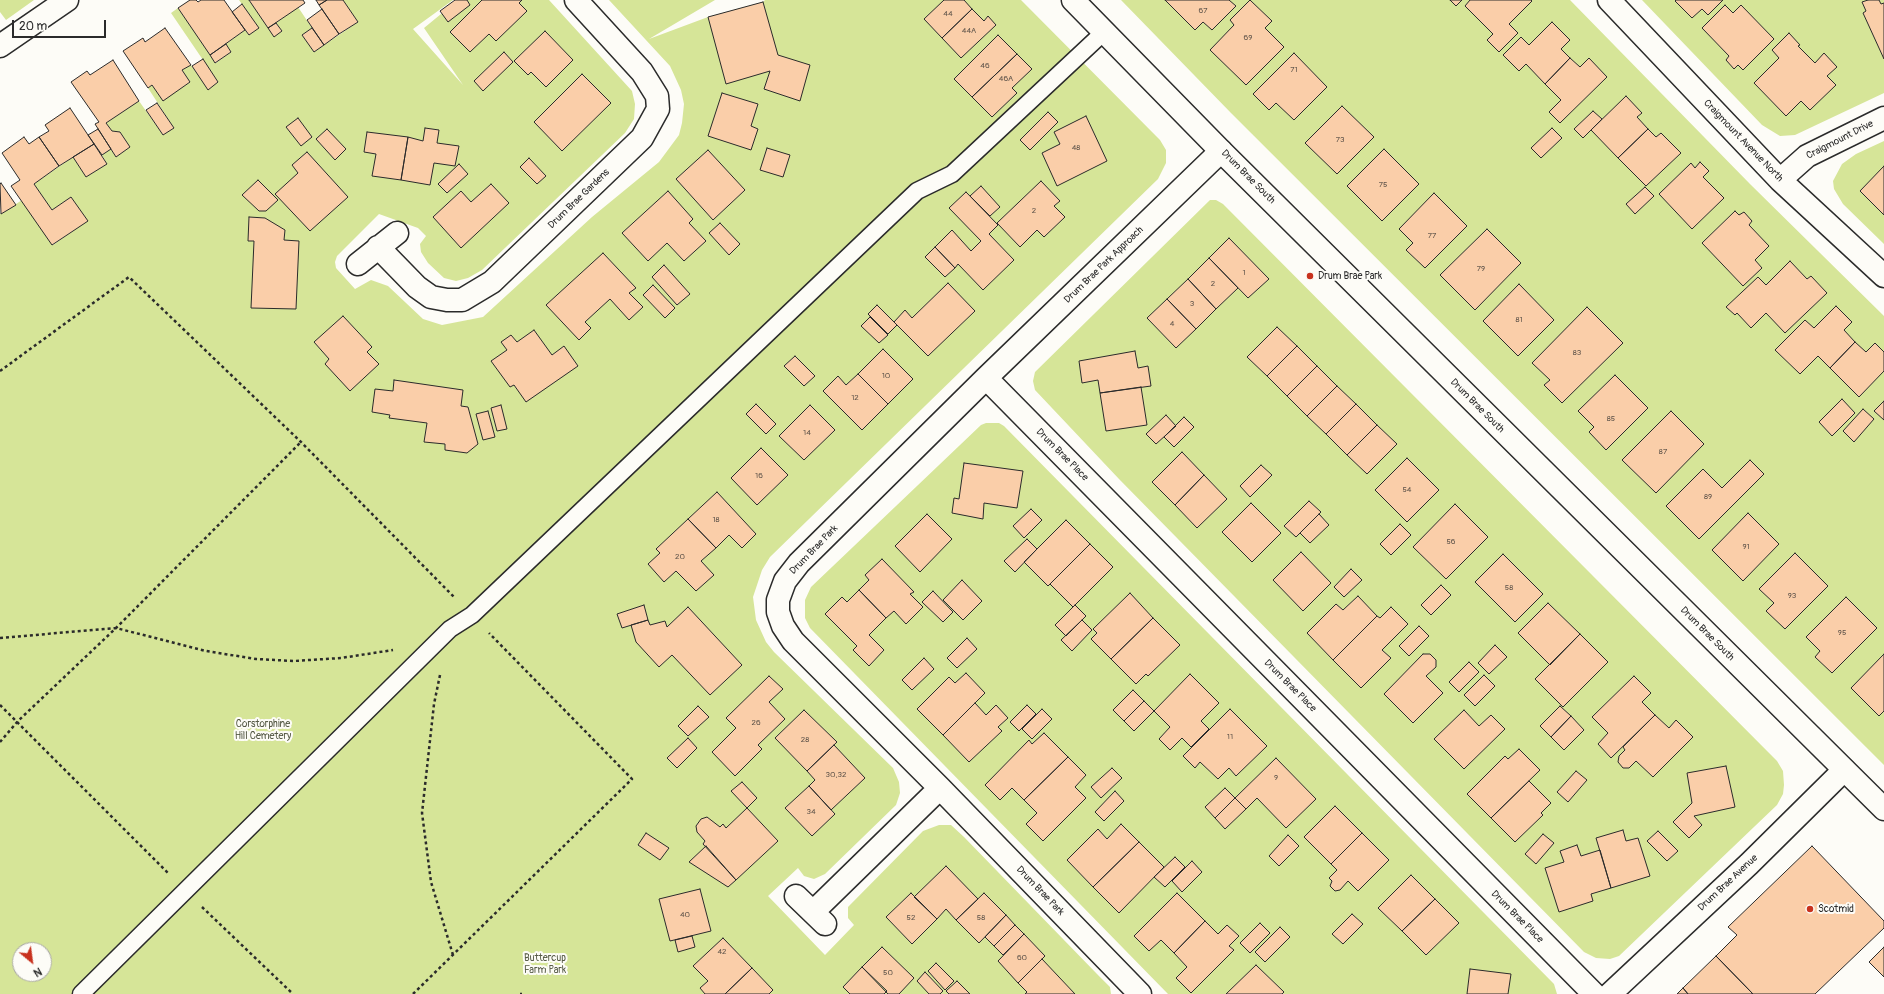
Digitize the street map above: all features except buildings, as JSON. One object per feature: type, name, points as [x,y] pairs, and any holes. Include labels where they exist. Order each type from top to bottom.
[{"type":"street","points":[[0,46],[67,0]]},
{"type":"street","name":"Drum Brae Gardens","points":[[378,247],[418,287],[432,298],[462,300],[492,282],[642,138],[658,109],[657,96],[642,72],[576,0]]},
{"type":"street","name":"Drum Brae South","points":[[1073,0],[1221,151],[1884,809]]},
{"type":"street","name":"Craigmount Avenue North","points":[[1609,0],[1780,180],[1884,276]]},
{"type":"street","name":"Craigmount Drive","points":[[1780,180],[1807,156],[1884,118]]},
{"type":"street","name":"Drum Brae Park Approach","points":[[986,378],[1221,151]]},
{"type":"street","points":[[358,264],[397,233]]},
{"type":"street","name":"Drum Brae Park","points":[[986,378],[799,563],[785,581],[778,600],[778,612],[780,619],[793,641],[940,788],[1140,994]]},
{"type":"street","name":"Drum Brae Place","points":[[986,378],[1594,994]]},
{"type":"street","name":"Drum Brae Avenue","points":[[1610,994],[1749,864],[1844,770]]},
{"type":"street","points":[[796,896],[819,918],[940,788]]},
{"type":"lane","points":[[81,994],[450,628],[472,615],[917,191],[952,174],[1104,32]]},
{"type":"path","points":[[0,371],[129,277],[301,442],[632,779],[413,994]]},
{"type":"path","points":[[0,742],[18,721],[116,628],[301,442]]},
{"type":"path","points":[[0,638],[116,628],[206,651],[256,659],[318,660],[359,656],[398,648]]},
{"type":"path","points":[[440,674],[434,704],[422,813],[431,882],[453,956]]},
{"type":"path","points":[[0,704],[185,890],[293,994]]},
{"type":"green space","points":[[0,0],[34,0],[6,20],[0,12]]},
{"type":"green space","points":[[239,0],[249,0],[274,36],[282,31],[276,23],[298,7],[312,28],[302,35],[314,52],[358,22],[343,0],[453,0],[413,29],[463,85],[424,28],[458,0],[549,0],[632,91],[635,104],[634,119],[625,133],[482,270],[468,278],[456,281],[444,278],[428,263],[421,252],[420,244],[426,236],[418,228],[379,214],[337,256],[335,262],[336,268],[355,289],[371,280],[388,286],[423,319],[442,325],[483,317],[592,217],[659,162],[679,135],[684,104],[681,90],[670,66],[609,0],[715,0],[649,39],[708,17],[763,2],[765,0],[1021,0],[1160,140],[1166,150],[1166,163],[1158,179],[770,557],[762,570],[753,597],[756,620],[766,642],[774,652],[893,768],[899,782],[900,793],[896,805],[825,874],[814,879],[804,876],[798,868],[768,896],[825,955],[854,925],[848,918],[848,907],[923,831],[939,825],[951,825],[1110,987],[1111,994],[0,994],[0,213],[1,214],[22,200],[53,245],[87,221],[71,197],[52,210],[34,184],[73,157],[86,177],[107,164],[102,155],[111,149],[116,157],[130,147],[120,132],[112,131],[106,123],[139,101],[163,135],[174,128],[148,88],[152,85],[163,100],[190,82],[182,70],[191,65],[208,89],[218,82],[171,13],[178,8],[216,63],[231,52],[226,44],[245,30],[249,35],[259,28]]},
{"type":"green space","points":[[1121,0],[1570,0],[1750,184],[1884,316],[1884,765],[1231,113]]},
{"type":"green space","points":[[1642,0],[1884,0],[1884,93],[1795,135],[1780,136],[1762,125]]},
{"type":"green space","points":[[1884,141],[1884,244],[1843,204],[1834,189],[1833,181],[1842,164],[1856,154]]},
{"type":"green space","points":[[1210,200],[1216,200],[1223,204],[1777,761],[1783,771],[1783,794],[1777,805],[1619,956],[1610,959],[1596,958],[1584,952],[1119,479],[1035,390],[1033,381],[1035,372]]},
{"type":"green space","points":[[986,423],[999,423],[1004,426],[1554,984],[1557,994],[1168,994],[810,628],[805,618],[805,600],[811,587],[981,425]]},
{"type":"place","name":"Drum Brae Park","points":[[1310,276]]},
{"type":"place","name":"Scotmid","points":[[1810,909]]},
{"type":"park label","name":"Corstorphine Hill Cemetery","points":[[263,730]]},
{"type":"park label","name":"Buttercup Farm Park","points":[[545,964]]}]
